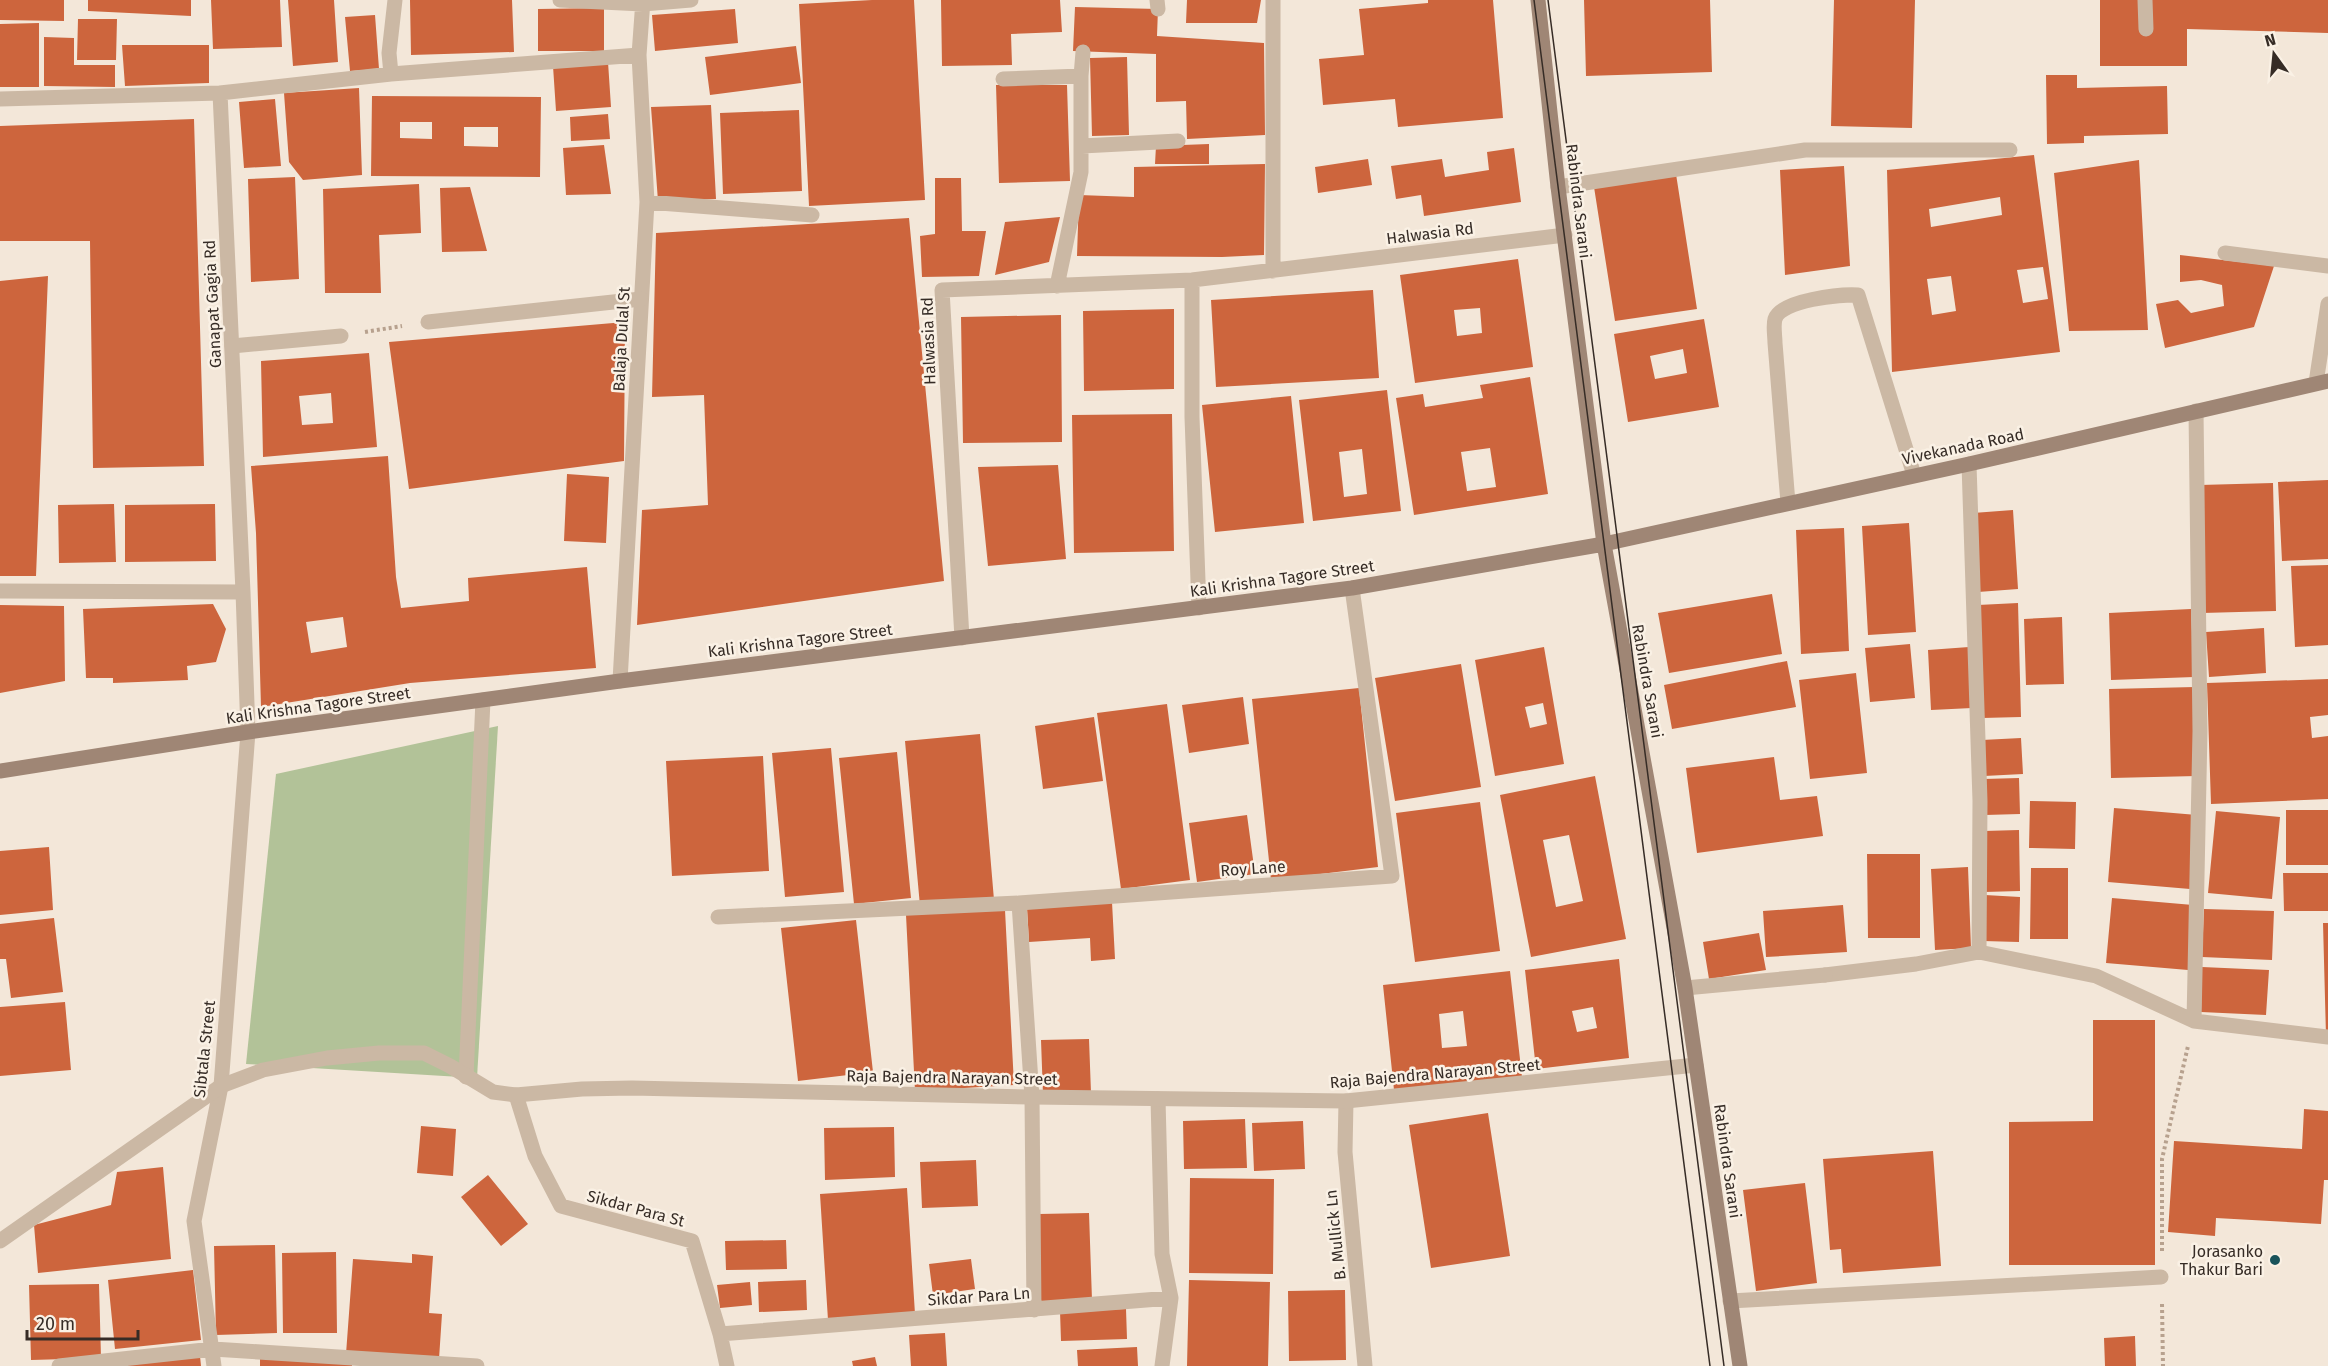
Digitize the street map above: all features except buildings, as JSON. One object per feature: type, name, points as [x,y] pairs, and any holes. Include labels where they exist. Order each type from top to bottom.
[{"type":"main road","name":"Rabindra Sarani","points":[[1538,0],[1558,187],[1604,544],[1686,988],[1740,1366]]},
{"type":"main road","name":"Vivekanada Road","points":[[1604,544],[1970,464],[2322,382]]},
{"type":"main road","name":"Kali Krishna Tagore Street","points":[[0,771],[248,732],[620,681],[1352,588],[1604,544]]},
{"type":"street","points":[[391,74],[389,53],[394,0]]},
{"type":"street","points":[[560,0],[643,2],[691,0]]},
{"type":"street","points":[[1273,0],[1273,271]]},
{"type":"street","points":[[2145,0],[2146,29]]},
{"type":"street","name":"Balaja Dulal St","points":[[620,681],[647,202],[639,55],[643,2]]},
{"type":"street","points":[[1056,286],[1081,172],[1083,51]]},
{"type":"street","points":[[0,99],[220,93],[391,74],[639,55]]},
{"type":"street","points":[[1003,79],[1081,76]]},
{"type":"street","name":"Ganapat Gagia Rd","points":[[220,93],[248,732]]},
{"type":"street","points":[[1082,146],[1178,141]]},
{"type":"street","points":[[1558,187],[1805,150],[2010,150]]},
{"type":"street","points":[[647,202],[812,215]]},
{"type":"street","name":"Halwasia Rd","points":[[962,638],[942,290],[1192,280],[1565,235]]},
{"type":"street","points":[[2225,253],[2328,266]]},
{"type":"street","points":[[1192,280],[1192,417],[1199,608]]},
{"type":"street","points":[[1788,503],[1775,319],[1782,309],[1799,302],[1858,295],[1914,475]]},
{"type":"street","points":[[428,322],[641,299]]},
{"type":"street","points":[[2322,382],[2328,304]]},
{"type":"street","points":[[232,346],[341,336]]},
{"type":"street","points":[[2194,1021],[2200,731],[2196,411]]},
{"type":"street","points":[[1970,464],[1980,801],[1979,952]]},
{"type":"street","name":"Roy Lane","points":[[1019,903],[1392,876],[1352,588]]},
{"type":"street","points":[[0,591],[243,592]]},
{"type":"street","points":[[466,1077],[483,700]]},
{"type":"street","name":"Sibtala Street","points":[[214,1366],[194,1221],[221,1086],[248,732]]},
{"type":"street","points":[[718,917],[1019,903],[1032,1097],[1034,1310]]},
{"type":"street","points":[[1686,988],[1916,964],[1979,952],[2096,976],[2194,1021],[2328,1037]]},
{"type":"street","name":"Raja Bajendra Narayan Street","points":[[0,1241],[221,1086],[262,1070],[327,1058],[379,1053],[424,1053],[493,1092],[516,1095],[582,1089],[632,1088],[1346,1101],[1696,1065]]},
{"type":"street","name":"Sikdar Para St","points":[[516,1095],[534,1156],[561,1206],[692,1241],[720,1334],[727,1366]]},
{"type":"street","points":[[1158,1099],[1162,1254],[1171,1298],[1162,1366]]},
{"type":"street","name":"B. Mullick Ln","points":[[1346,1101],[1345,1152],[1365,1366]]},
{"type":"street","points":[[1730,1301],[2161,1277]]},
{"type":"street","name":"Sikdar Para Ln","points":[[720,1334],[1171,1298]]},
{"type":"street","points":[[58,1366],[213,1349],[477,1366]]},
{"type":"path","points":[[341,336],[428,322]]},
{"type":"path","points":[[2163,1366],[2162,1160],[2194,1021]]},
{"type":"green space","points":[[498,726],[477,1078],[246,1064],[276,774]]},
{"type":"tram line","points":[[1534,0],[1710,1366]]},
{"type":"tram line","points":[[1548,0],[1724,1366]]},
{"type":"place","name":"Jorasanko Thakur Bari","points":[[2275,1260]]}]
